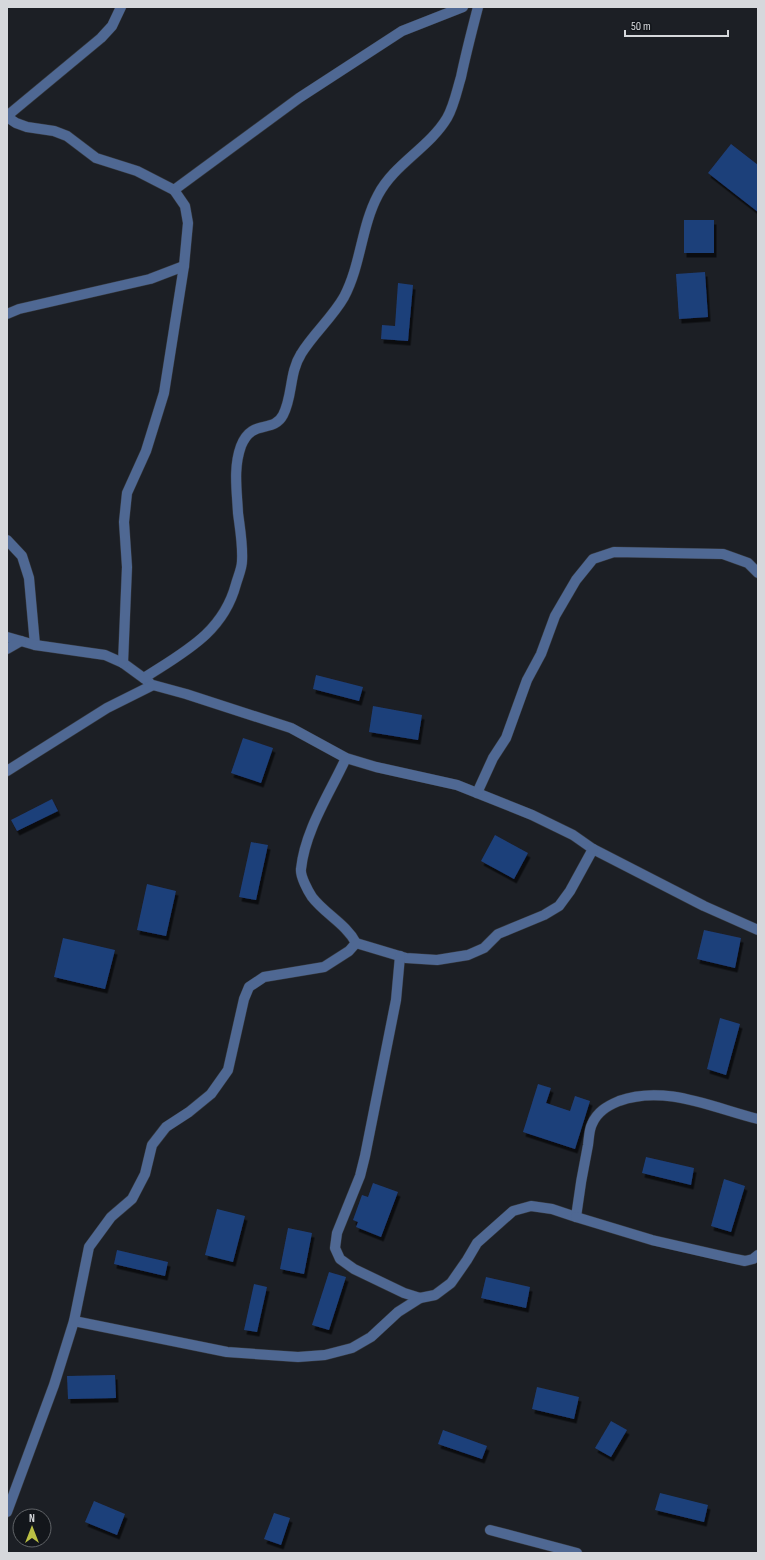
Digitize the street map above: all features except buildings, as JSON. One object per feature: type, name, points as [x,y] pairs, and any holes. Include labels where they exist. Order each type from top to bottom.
[{"type":"street","points":[[121,7],[112,26],[101,38],[7,116],[16,123],[27,127],[54,131],[67,136],[96,158],[137,171],[174,190],[185,206],[188,223],[184,266],[164,393],[146,451],[127,492],[124,522],[127,567],[123,663]]},
{"type":"street","points":[[174,190],[299,98],[402,31],[463,7]]},
{"type":"street","points":[[144,678],[194,646],[214,628],[232,601],[242,562],[235,474],[241,446],[250,432],[254,429],[277,423],[282,417],[288,405],[291,381],[300,355],[335,311],[348,286],[362,246],[368,217],[378,194],[390,178],[436,134],[448,118],[456,96],[478,7]]},
{"type":"street","points":[[7,314],[19,309],[150,280],[184,266]]},
{"type":"street","points":[[7,540],[22,556],[29,578],[35,645]]},
{"type":"street","points":[[478,793],[492,758],[506,738],[527,680],[541,654],[555,616],[576,580],[593,560],[614,552],[723,554],[748,563],[758,573]]},
{"type":"street","points":[[7,637],[35,645],[105,655],[123,663],[153,685],[193,696],[291,728],[346,758],[376,767],[457,785],[478,793],[532,815],[573,835],[593,849],[704,906],[758,930]]},
{"type":"street","points":[[7,649],[21,641]]},
{"type":"street","points":[[7,772],[107,708],[153,685]]},
{"type":"street","points":[[346,758],[308,840],[300,870],[310,895],[321,909],[350,932],[356,943],[400,956],[437,960],[468,955],[484,948],[498,934],[544,915],[558,906],[570,891],[593,849]]},
{"type":"street","points":[[7,1512],[54,1385],[74,1321],[90,1247],[111,1217],[132,1199],[145,1174],[152,1145],[166,1126],[189,1112],[211,1094],[228,1070],[244,999],[249,987],[264,977],[324,967],[349,951],[356,943]]},
{"type":"street","points":[[400,956],[396,1000],[365,1156],[360,1176],[337,1233],[335,1248],[340,1259],[354,1269],[404,1293],[420,1298]]},
{"type":"street","points":[[576,1217],[582,1173],[592,1124],[600,1112],[612,1104],[630,1097],[656,1094],[685,1098],[758,1119]]},
{"type":"street","points":[[74,1321],[227,1352],[298,1357],[318,1356],[352,1348],[371,1337],[398,1312],[420,1298],[435,1295],[450,1283],[477,1244],[512,1210],[531,1206],[552,1209],[652,1240],[731,1258],[745,1261],[753,1259],[758,1255]]},
{"type":"street","points":[[490,1530],[577,1553]]}]
